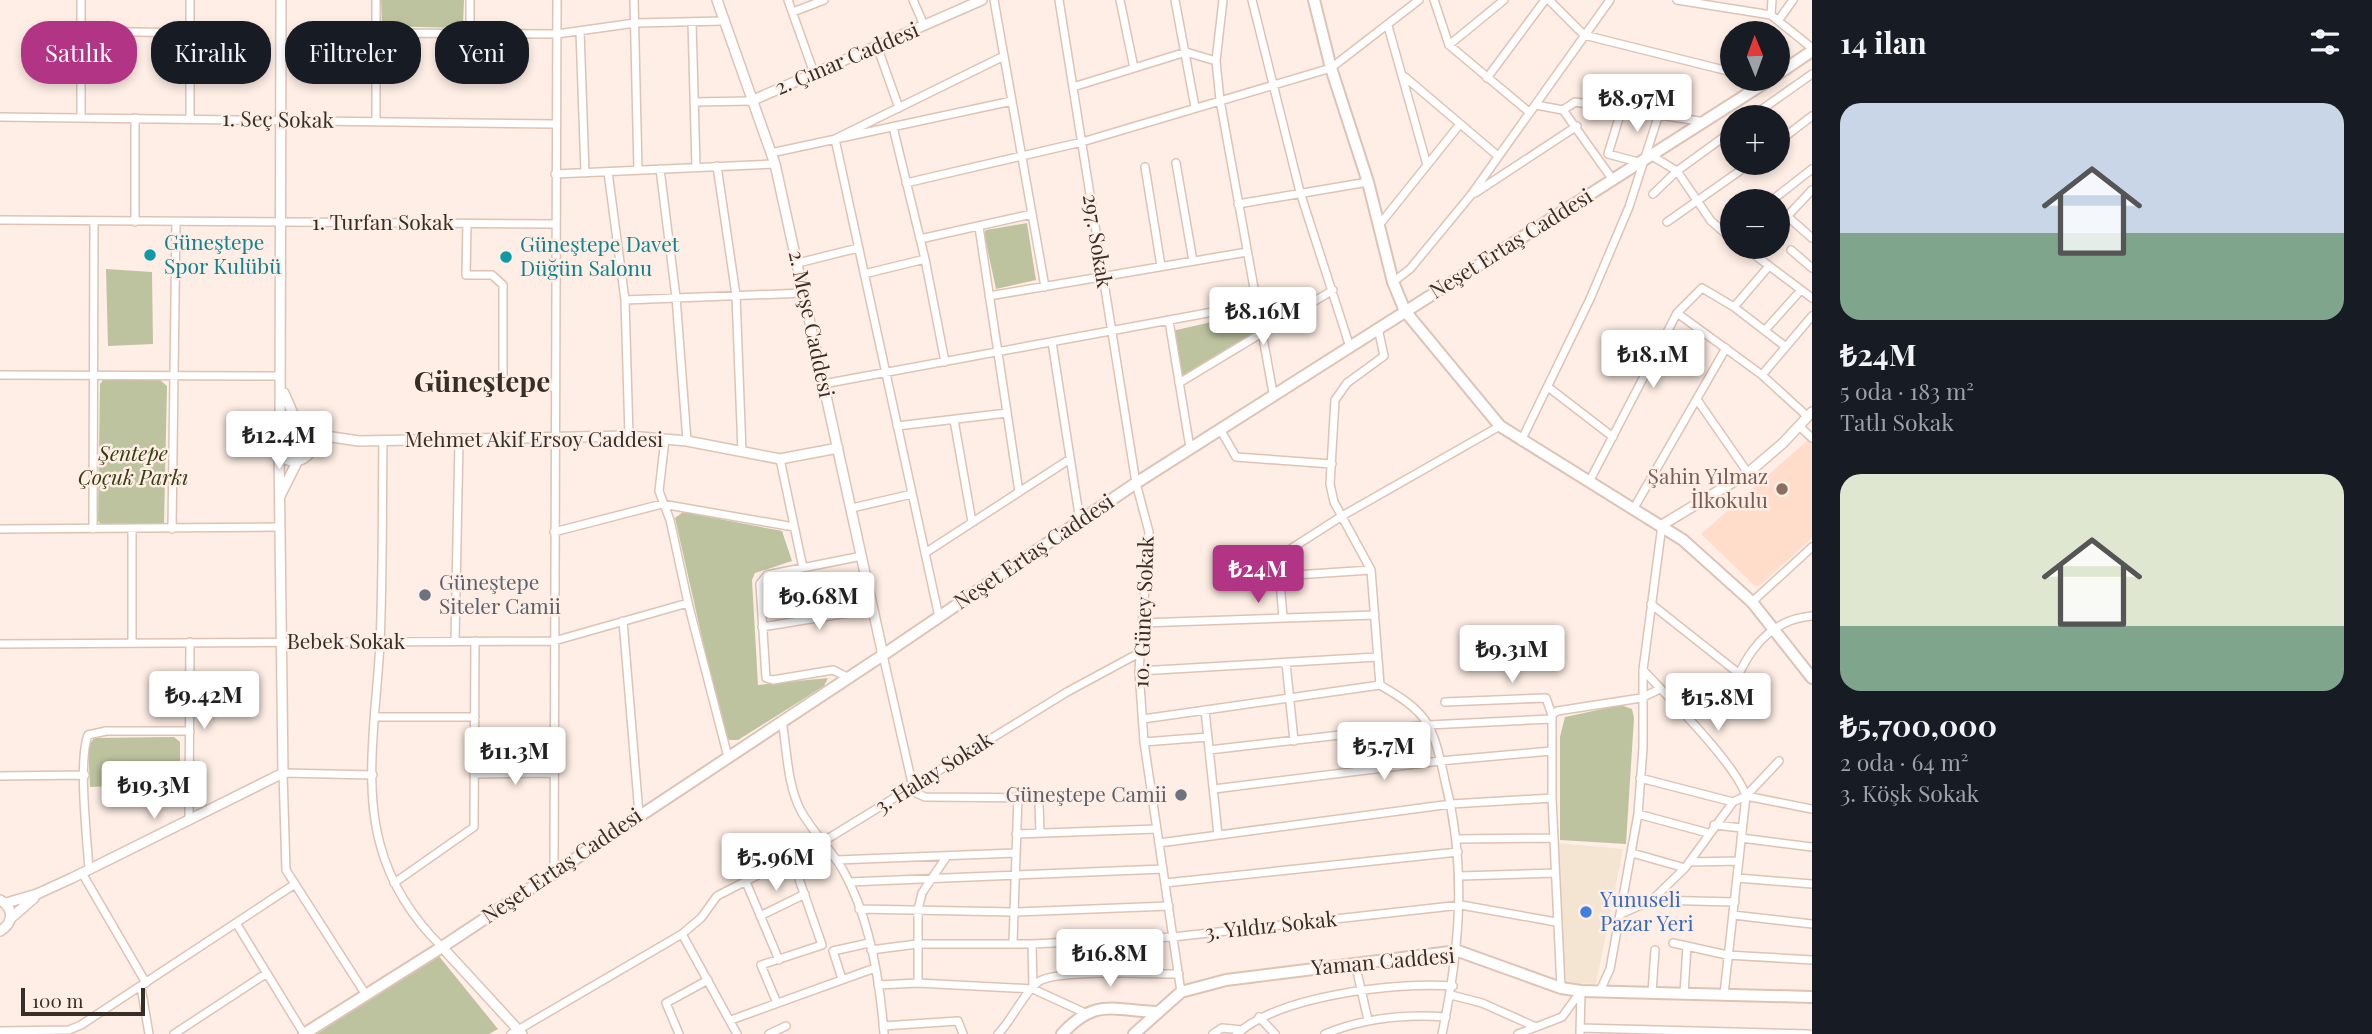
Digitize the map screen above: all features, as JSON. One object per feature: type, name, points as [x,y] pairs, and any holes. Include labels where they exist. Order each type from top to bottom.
[{"type":"main road","points":[[1314,0],[1331,68],[1380,224],[1393,282],[1405,311],[1500,426],[1662,525],[1716,567],[1774,626],[1812,678]]},
{"type":"main road","name":"Neşet Ertaş Caddesi","points":[[1790,65],[1812,50]]},
{"type":"main road","name":"Neşet Ertaş Caddesi","points":[[304,1034],[442,947],[1273,393],[1647,160],[1751,91]]},
{"type":"main road","name":"Yaman Caddesi","points":[[1136,1033],[1181,992],[1226,980],[1458,951],[1561,988],[1581,991],[1812,997]]},
{"type":"main road","points":[[1062,1034],[1083,1013],[1093,1009],[1157,1012]]},
{"type":"street","points":[[81,0],[81,21]]},
{"type":"street","points":[[190,0],[190,21]]},
{"type":"street","points":[[281,0],[280,429],[275,440],[279,452],[279,642],[286,870],[366,995]]},
{"type":"street","points":[[376,0],[376,21]]},
{"type":"street","points":[[470,0],[470,21]]},
{"type":"street","points":[[554,870],[557,0]]},
{"type":"street","points":[[634,0],[638,170]]},
{"type":"street","name":"2. Meşe Caddesi","points":[[717,0],[775,164],[883,655]]},
{"type":"street","points":[[788,0],[814,73]]},
{"type":"street","points":[[793,12],[824,0]]},
{"type":"street","points":[[913,0],[924,25]]},
{"type":"street","name":"2. Çınar Caddesi","points":[[751,101],[972,2],[982,0]]},
{"type":"street","points":[[994,0],[1045,287]]},
{"type":"street","name":"297. Sokak","points":[[1059,0],[1136,483]]},
{"type":"street","points":[[1120,0],[1134,68]]},
{"type":"street","points":[[1175,0],[1195,107]]},
{"type":"street","points":[[1223,0],[1216,61],[1220,100],[1273,393]]},
{"type":"street","points":[[1252,0],[1300,192],[1349,344]]},
{"type":"street","points":[[906,183],[1082,142],[1331,68],[1419,0]]},
{"type":"street","points":[[1434,0],[1448,45],[1529,112]]},
{"type":"street","points":[[1448,45],[1504,0]]},
{"type":"street","points":[[1487,78],[1547,0],[1584,35],[1720,69]]},
{"type":"street","points":[[1393,282],[1410,269],[1471,195],[1611,0]]},
{"type":"street","points":[[1677,0],[1771,15],[1812,50]]},
{"type":"street","points":[[1778,20],[1793,0]]},
{"type":"street","points":[[1771,15],[1773,1]]},
{"type":"street","points":[[529,34],[557,34],[635,23],[724,20]]},
{"type":"street","points":[[692,22],[696,167]]},
{"type":"street","points":[[1388,26],[1427,165]]},
{"type":"street","points":[[580,31],[585,173]]},
{"type":"street","points":[[877,46],[899,108]]},
{"type":"street","points":[[1073,87],[1186,52],[1216,61]]},
{"type":"street","points":[[835,139],[1004,56]]},
{"type":"street","points":[[1768,105],[1812,74]]},
{"type":"street","points":[[1404,76],[1498,156]]},
{"type":"street","points":[[81,84],[81,118]]},
{"type":"street","points":[[190,84],[190,119]]},
{"type":"street","points":[[376,84],[376,122]]},
{"type":"street","points":[[694,102],[751,101]]},
{"type":"street","points":[[771,153],[1012,101]]},
{"type":"street","points":[[1563,110],[1575,102],[1705,122]]},
{"type":"street","points":[[1535,105],[1563,110],[1613,180]]},
{"type":"street","points":[[1622,108],[1608,154],[1647,160],[1676,171],[1711,221],[1720,227]]},
{"type":"street","points":[[1521,441],[1629,208],[1647,160],[1659,114]]},
{"type":"street","points":[[1790,133],[1812,116]]},
{"type":"street","name":"1. Seç Sokak","points":[[0,117],[556,124]]},
{"type":"street","points":[[135,118],[135,222]]},
{"type":"street","points":[[1380,224],[1460,124]]},
{"type":"street","points":[[1471,195],[1577,126]]},
{"type":"street","points":[[893,127],[925,259],[945,362]]},
{"type":"street","points":[[835,139],[939,617]]},
{"type":"street","points":[[1653,194],[1676,171],[1720,140]]},
{"type":"street","points":[[1176,163],[1193,261]]},
{"type":"street","points":[[555,174],[775,164]]},
{"type":"street","points":[[717,166],[736,295],[742,452]]},
{"type":"street","points":[[1145,167],[1161,266]]},
{"type":"street","points":[[660,169],[676,297],[687,440]]},
{"type":"street","points":[[608,172],[625,300],[629,436]]},
{"type":"street","points":[[1787,189],[1809,172],[1812,181]]},
{"type":"street","points":[[1667,222],[1734,175]]},
{"type":"street","points":[[1238,204],[1368,182]]},
{"type":"street","points":[[1790,213],[1812,190]]},
{"type":"street","points":[[920,239],[1032,215]]},
{"type":"street","points":[[1790,219],[1812,238]]},
{"type":"street","name":"1. Turfan Sokak","points":[[0,220],[555,224]]},
{"type":"street","points":[[93,529],[94,221]]},
{"type":"street","points":[[172,529],[176,222]]},
{"type":"street","points":[[467,224],[466,275],[492,275],[503,285],[503,386],[554,387]]},
{"type":"street","points":[[979,226],[1019,492]]},
{"type":"street","points":[[798,263],[858,248]]},
{"type":"street","points":[[1791,250],[1812,268]]},
{"type":"street","points":[[989,296],[1247,252]]},
{"type":"street","points":[[864,274],[925,259]]},
{"type":"street","points":[[1763,259],[1812,298]]},
{"type":"street","points":[[1734,307],[1769,266]]},
{"type":"street","points":[[1589,482],[1677,313],[1702,288],[1766,329],[1786,347]]},
{"type":"street","points":[[1179,383],[1333,290]]},
{"type":"street","points":[[1766,329],[1801,290]]},
{"type":"street","points":[[625,300],[805,293]]},
{"type":"street","points":[[823,384],[1256,304]]},
{"type":"street","points":[[1600,991],[1610,969],[1638,814],[1643,670],[1662,525],[1748,473],[1810,414],[1677,313]]},
{"type":"street","points":[[1762,375],[1812,316]]},
{"type":"street","points":[[1169,321],[1190,448]]},
{"type":"street","points":[[1378,327],[1384,356],[1347,383],[1335,400],[1332,493],[1371,570],[1380,685]]},
{"type":"street","points":[[1052,342],[1080,520]]},
{"type":"street","points":[[1634,508],[1698,401],[1726,348]]},
{"type":"street","points":[[0,375],[174,375],[280,381]]},
{"type":"street","points":[[280,381],[297,423],[312,434],[311,452]]},
{"type":"street","points":[[1548,387],[1613,437]]},
{"type":"street","points":[[1698,401],[1748,473]]},
{"type":"street","points":[[897,426],[1007,413]]},
{"type":"street","points":[[954,420],[972,522]]},
{"type":"street","points":[[280,429],[297,423]]},
{"type":"street","points":[[1238,582],[1342,516],[1500,426]]},
{"type":"street","points":[[1800,426],[1812,438]]},
{"type":"street","points":[[1220,429],[1236,457],[1332,464]]},
{"type":"street","name":"Mehmet Akif Ersoy Caddesi","points":[[312,434],[359,441],[629,436],[687,440],[780,460],[838,448]]},
{"type":"street","points":[[665,439],[659,491],[670,520],[688,603],[728,757]]},
{"type":"street","points":[[280,496],[298,460],[328,444],[359,441]]},
{"type":"street","points":[[383,441],[380,642],[373,775],[379,841],[394,883],[423,929],[517,1033]]},
{"type":"street","points":[[455,641],[458,441]]},
{"type":"street","points":[[279,452],[287,459],[298,460]]},
{"type":"street","points":[[925,553],[1070,458]]},
{"type":"street","points":[[780,460],[803,568]]},
{"type":"street","name":"10. Güney Sokak","points":[[1136,483],[1149,533],[1139,671],[1144,742],[1181,992]]},
{"type":"street","points":[[852,508],[912,495]]},
{"type":"street","points":[[554,532],[662,504],[794,527]]},
{"type":"street","points":[[0,529],[278,527]]},
{"type":"street","points":[[132,529],[132,643]]},
{"type":"street","points":[[1752,602],[1812,547]]},
{"type":"street","points":[[847,677],[833,670],[768,680],[764,673],[762,578],[862,556]]},
{"type":"street","points":[[1278,557],[1283,618]]},
{"type":"street","points":[[1280,576],[1371,570]]},
{"type":"street","name":"Bebek Sokak","points":[[0,643],[554,640],[688,603]]},
{"type":"street","points":[[1651,604],[1737,672]]},
{"type":"street","points":[[762,627],[872,610]]},
{"type":"street","points":[[1142,623],[1375,615]]},
{"type":"street","points":[[1660,689],[1702,713],[1723,714],[1737,672],[1774,626],[1812,616]]},
{"type":"street","points":[[623,621],[639,814]]},
{"type":"street","points":[[394,883],[474,827],[475,641]]},
{"type":"street","points":[[189,820],[190,642]]},
{"type":"street","name":"3. Halay Sokak","points":[[517,1033],[682,934],[701,918],[717,896],[824,841],[1066,692],[1141,652]]},
{"type":"street","points":[[883,655],[911,789],[925,797],[1034,798],[1039,803],[1040,833]]},
{"type":"street","points":[[1139,671],[1377,657]]},
{"type":"street","points":[[1286,663],[1294,741]]},
{"type":"street","points":[[1643,670],[1742,785],[1746,796],[1724,994]]},
{"type":"street","points":[[1143,719],[1380,685],[1409,704],[1428,725],[1451,804],[1457,839],[1461,905],[1458,951],[1442,1034]]},
{"type":"street","points":[[1209,750],[1428,725],[1551,717],[1557,711],[1641,698],[1660,689]]},
{"type":"street","points":[[1445,702],[1546,698],[1551,717],[1556,922],[1561,988]]},
{"type":"street","points":[[1205,710],[1218,835]]},
{"type":"street","points":[[375,717],[475,717]]},
{"type":"street","points":[[782,721],[793,789],[801,810],[837,860],[859,909],[875,968],[884,1030],[958,1021],[963,1034]]},
{"type":"street","points":[[149,1034],[144,985],[85,871],[85,743],[88,735],[95,732],[190,731]]},
{"type":"street","points":[[1144,742],[1208,737]]},
{"type":"street","points":[[1214,789],[1440,761],[1551,751]]},
{"type":"street","points":[[1621,914],[1652,900],[1687,865],[1732,802],[1746,796],[1779,761]]},
{"type":"street","points":[[3,901],[37,894],[283,773],[373,775]]},
{"type":"street","points":[[475,774],[554,773]]},
{"type":"street","points":[[0,776],[85,775]]},
{"type":"street","points":[[1640,778],[1732,802]]},
{"type":"street","points":[[1013,943],[1013,877],[1018,796]]},
{"type":"street","points":[[1746,796],[1812,809]]},
{"type":"street","points":[[1159,843],[1451,804],[1552,798]]},
{"type":"street","points":[[1638,814],[1708,833]]},
{"type":"street","points":[[1714,825],[1742,828]]},
{"type":"street","points":[[1016,834],[1157,829]]},
{"type":"street","points":[[1457,839],[1554,838]]},
{"type":"street","points":[[1741,838],[1812,847]]},
{"type":"street","points":[[1166,883],[1458,852]]},
{"type":"street","points":[[837,860],[1015,853]]},
{"type":"street","points":[[1632,853],[1687,865],[1739,861]]},
{"type":"street","points":[[918,983],[918,910],[922,893],[947,856]]},
{"type":"street","points":[[777,1003],[761,965],[822,946],[792,859]]},
{"type":"street","points":[[849,882],[1163,869]]},
{"type":"street","points":[[1460,876],[1555,873]]},
{"type":"street","points":[[1737,878],[1812,884]]},
{"type":"street","points":[[746,882],[779,960]]},
{"type":"street","points":[[0,1031],[69,1030],[81,1025],[295,884]]},
{"type":"street","points":[[0,888],[11,918]]},
{"type":"street","points":[[1,933],[11,918],[37,894]]},
{"type":"street","points":[[760,916],[805,894]]},
{"type":"street","points":[[1652,900],[1735,902]]},
{"type":"street","name":"3. Yıldız Sokak","points":[[842,979],[833,951],[870,947],[917,944],[1032,944],[1173,937],[1461,905],[1556,922]]},
{"type":"street","points":[[859,909],[1013,912],[1169,906]]},
{"type":"street","points":[[1733,915],[1812,924]]},
{"type":"street","points":[[236,923],[304,1034]]},
{"type":"street","points":[[682,934],[737,1034]]},
{"type":"street","points":[[1673,943],[1727,955],[1812,960]]},
{"type":"street","points":[[1032,944],[1033,989]]},
{"type":"street","points":[[1684,993],[1687,946]]},
{"type":"street","points":[[1652,992],[1655,950]]},
{"type":"street","points":[[1355,962],[1368,1020]]},
{"type":"street","points":[[731,1020],[875,968]]},
{"type":"street","points":[[174,1034],[267,973]]},
{"type":"street","points":[[998,1034],[1011,1022],[1038,982],[1058,975],[1179,974]]},
{"type":"street","points":[[680,1034],[666,1003],[708,980]]},
{"type":"street","points":[[878,985],[918,983],[1033,989],[1083,1013]]},
{"type":"street","points":[[1213,1034],[1222,1028],[1240,1032],[1259,1017],[1326,997],[1417,983],[1453,986]]},
{"type":"street","points":[[1518,1034],[1562,1017],[1581,991]]},
{"type":"street","points":[[1581,991],[1580,1031],[1809,1034]]},
{"type":"street","points":[[1451,995],[1482,1003],[1535,1027]]},
{"type":"street","points":[[1325,1034],[1368,1020],[1413,1014],[1446,1017]]},
{"type":"street","points":[[1259,1017],[1275,1034]]},
{"type":"street","points":[[81,1025],[83,1034]]},
{"type":"street","points":[[769,1034],[786,1026]]},
{"type":"shaded area","name":"Şahin Yılmaz İlkokulu","points":[[1808,440],[1812,444],[1812,538],[1760,585],[1755,586],[1701,534]]},
{"type":"shaded area","name":"Yunuseli Pazar Yeri","points":[[1558,843],[1623,849],[1596,984],[1563,983]]},
{"type":"green space","points":[[381,0],[464,0],[463,21],[435,21],[435,27],[421,27],[421,21],[382,21]]},
{"type":"green space","points":[[1027,223],[1036,280],[996,289],[984,233],[986,230]]},
{"type":"green space","points":[[106,269],[152,272],[153,344],[108,346]]},
{"type":"green space","points":[[1247,314],[1253,318],[1254,332],[1184,375],[1179,372],[1172,331]]},
{"type":"green space","name":"Şentepe Çoçuk Parkı","points":[[103,380],[160,380],[167,386],[164,524],[101,524],[98,521],[100,384]]},
{"type":"green space","points":[[683,512],[782,531],[792,561],[755,573],[752,580],[758,685],[828,678],[824,686],[738,740],[729,740],[723,731],[675,518]]},
{"type":"green space","points":[[1621,705],[1632,709],[1634,718],[1626,844],[1560,840],[1560,737],[1565,717]]},
{"type":"green space","points":[[174,737],[180,742],[180,783],[90,787],[88,747],[94,738]]},
{"type":"green space","points":[[438,955],[498,1029],[489,1034],[317,1034]]},
{"type":"place","name":"Güneştepe Spor Kulübü","points":[[150,255]]},
{"type":"place","name":"Güneştepe Davet Düğün Salonu","points":[[506,257]]},
{"type":"place","name":"Şahin Yılmaz İlkokulu","points":[[1782,489]]},
{"type":"place","name":"Güneştepe Siteler Camii","points":[[425,595]]},
{"type":"place","name":"Güneştepe Camii","points":[[1181,795]]},
{"type":"place","name":"Yunuseli Pazar Yeri","points":[[1586,912]]},
{"type":"district","name":"Güneştepe","points":[[482,382]]}]
